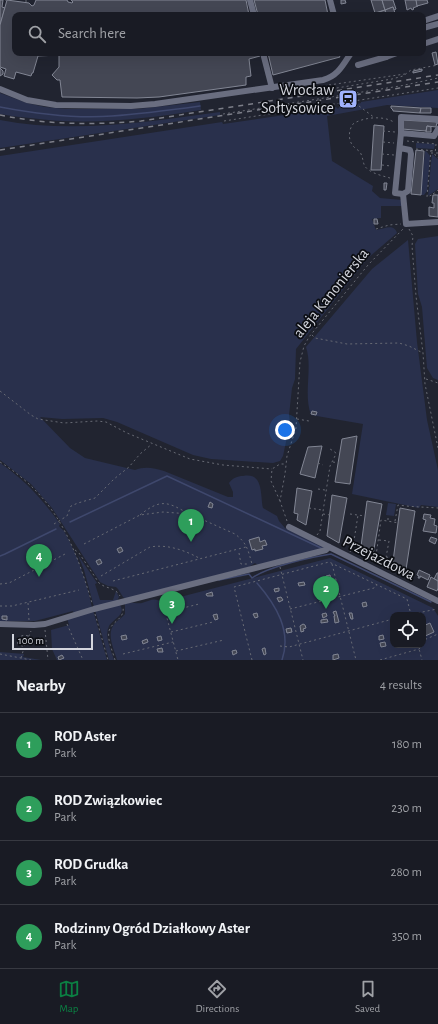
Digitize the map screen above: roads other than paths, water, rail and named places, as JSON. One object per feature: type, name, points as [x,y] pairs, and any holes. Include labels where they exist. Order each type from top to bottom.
[{"type":"street","points":[[250,0],[253,12]]},
{"type":"street","points":[[330,0],[333,12]]},
{"type":"street","points":[[426,20],[438,16]]},
{"type":"street","points":[[426,27],[438,24]]},
{"type":"street","points":[[426,43],[438,39]]},
{"type":"street","points":[[264,56],[272,88]]},
{"type":"street","points":[[0,89],[27,100],[56,105],[131,106],[156,104],[327,79],[339,71],[349,56]]},
{"type":"street","points":[[358,65],[383,56]]},
{"type":"street","points":[[401,144],[410,150],[411,154],[408,191],[403,194],[395,192],[394,177],[401,144],[401,116],[438,120]]},
{"type":"street","points":[[400,132],[434,136],[438,129]]},
{"type":"street","points":[[403,194],[406,224],[438,222]]},
{"type":"street","name":"Przejazdowa","points":[[289,527],[438,601]]},
{"type":"street","points":[[0,624],[45,624],[94,609],[253,567],[279,563],[326,550],[329,547]]},
{"type":"waterway","points":[[0,107],[42,114],[98,117],[200,106]]},
{"type":"waterway","points":[[70,522],[167,476],[321,548]]},
{"type":"waterway","points":[[0,556],[56,529]]},
{"type":"waterway","points":[[219,580],[249,574],[252,578],[278,566],[331,554],[431,602]]},
{"type":"waterway","points":[[257,583],[276,609],[280,619],[285,639],[285,649],[282,660]]},
{"type":"railway","points":[[0,115],[36,121],[70,123],[141,121],[438,75]]},
{"type":"railway","points":[[0,150],[438,82]]},
{"type":"place","name":"Wrocław Sołtysowice","points":[[348,99]]},
{"type":"place","name":"ROD Aster","points":[[191,542]]},
{"type":"place","name":"Rodzinny Ogród Działkowy Aster","points":[[39,577]]},
{"type":"place","name":"ROD Związkowiec","points":[[326,609]]},
{"type":"place","name":"ROD Grudka","points":[[172,624]]}]
